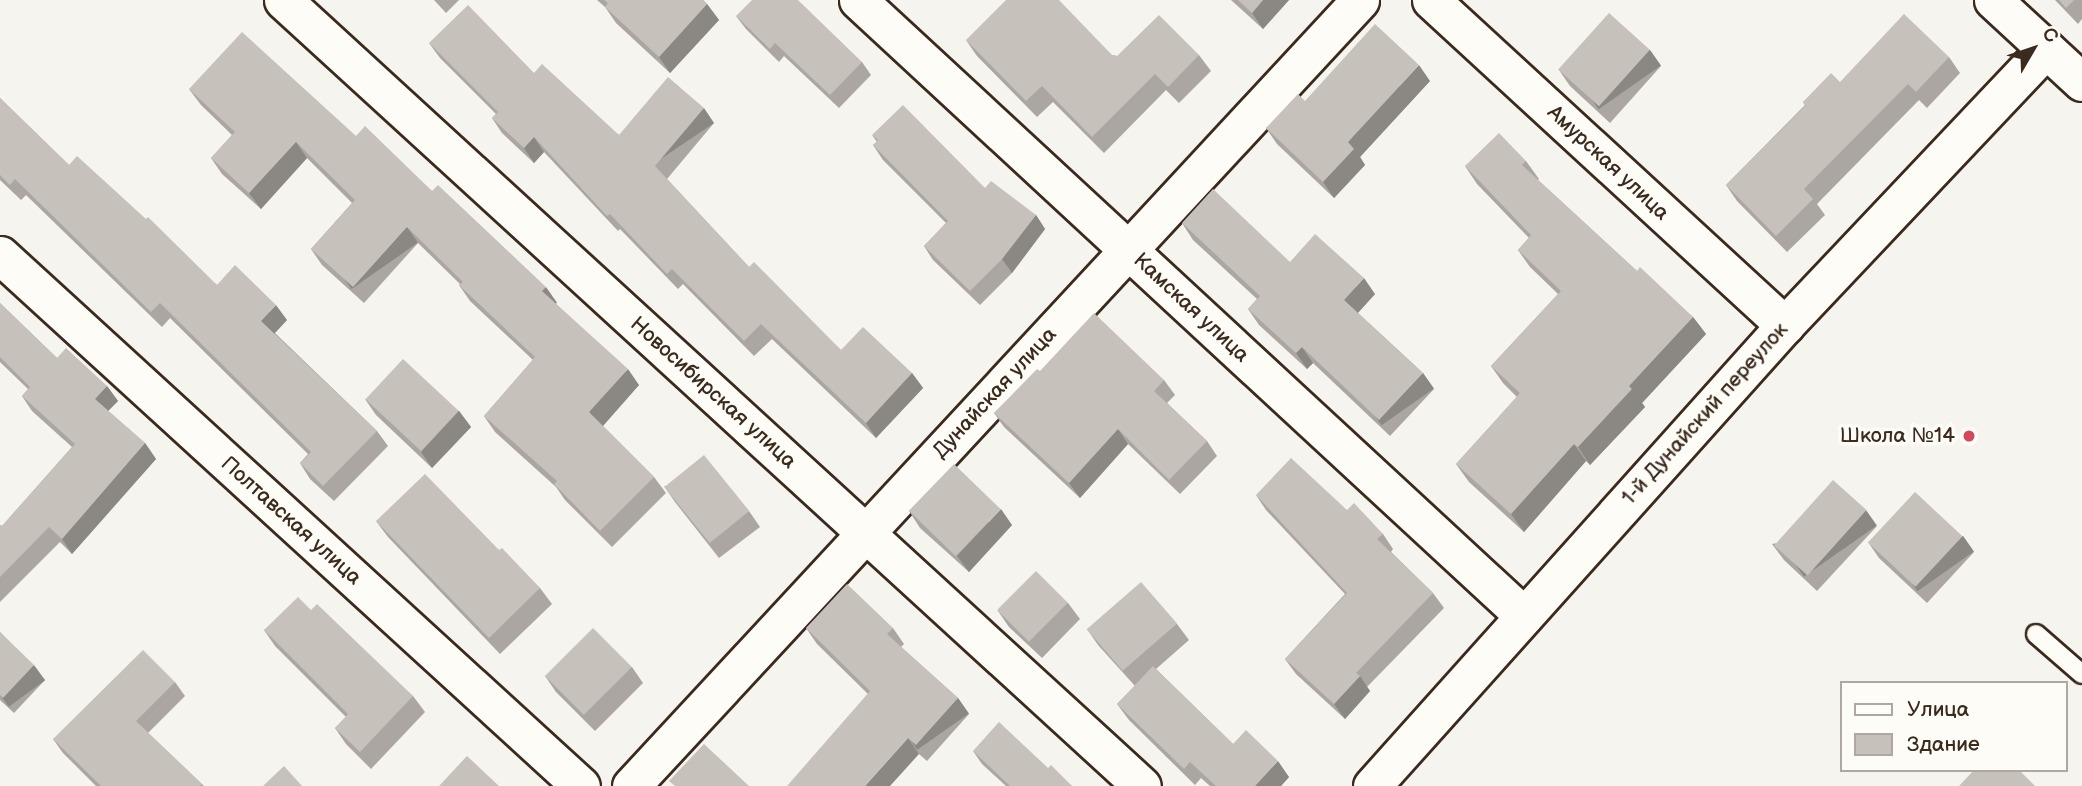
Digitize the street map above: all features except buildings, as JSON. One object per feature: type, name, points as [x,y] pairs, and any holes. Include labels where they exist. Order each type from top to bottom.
[{"type":"street","name":"Новосибирская улица","points":[[283,0],[1142,786]]},
{"type":"street","name":"Камская улица","points":[[858,0],[1524,616]]},
{"type":"street","name":"Дунайская улица","points":[[631,786],[1360,0]]},
{"type":"street","name":"Амурская улица","points":[[1431,0],[1785,325]]},
{"type":"street","points":[[1993,0],[2082,82]]},
{"type":"street","name":"1-й Дунайский переулок","points":[[1371,786],[1785,325],[2046,49]]},
{"type":"street","name":"Полтавская улица","points":[[0,255],[582,786]]},
{"type":"lane","points":[[2036,634],[2082,674]]},
{"type":"place","name":"Школа №14","points":[[1969,436]]}]
